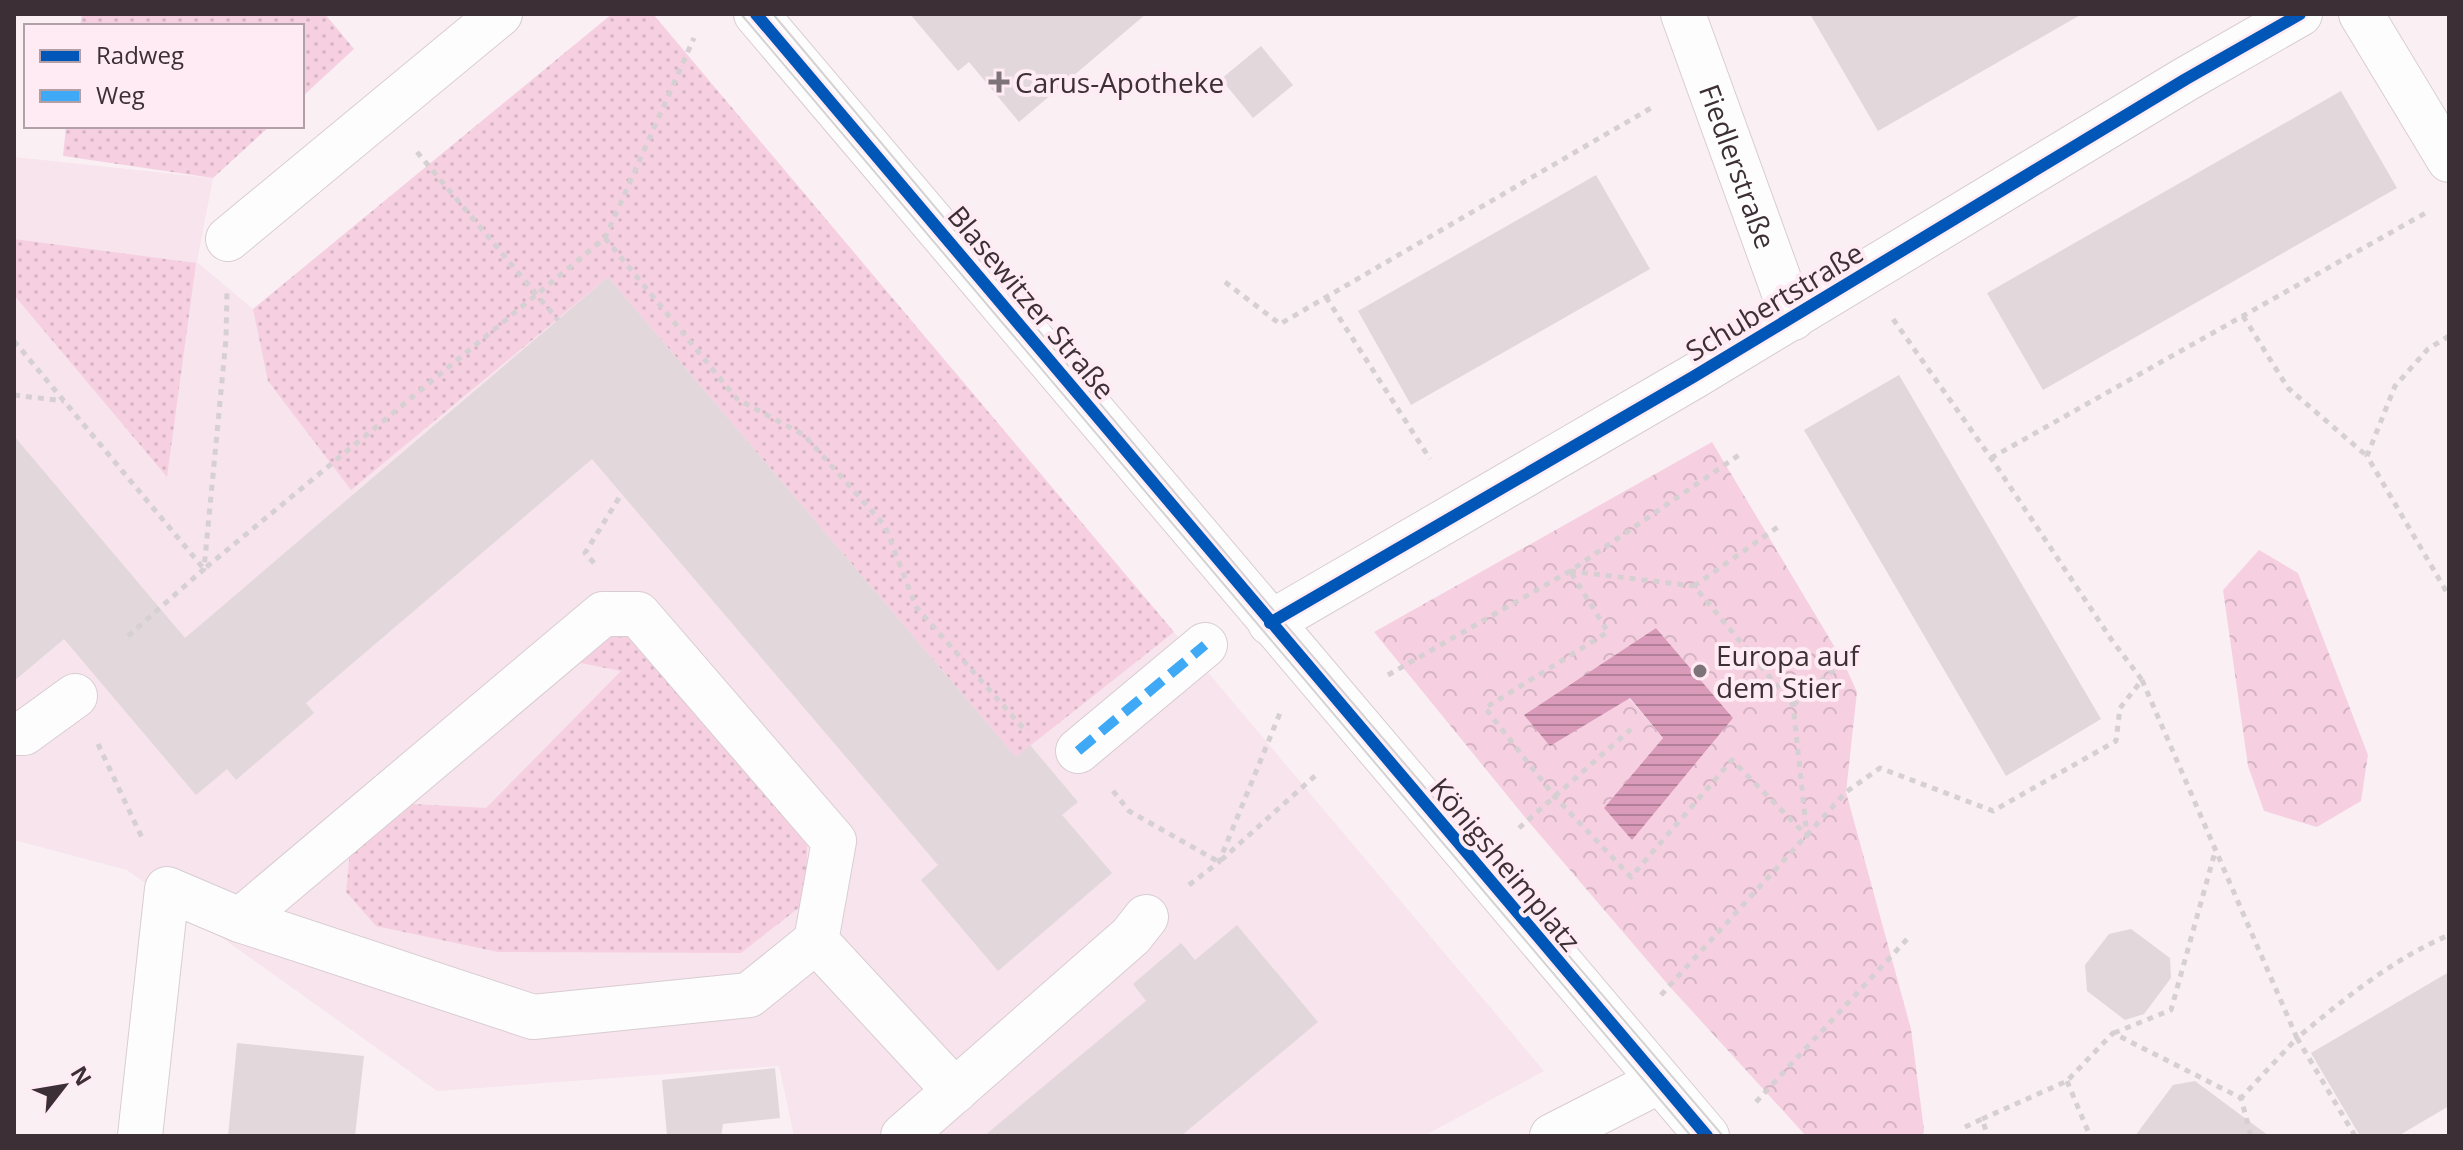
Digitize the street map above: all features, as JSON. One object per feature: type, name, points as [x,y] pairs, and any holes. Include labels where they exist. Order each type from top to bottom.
[{"type":"street","points":[[228,239],[500,14]]},
{"type":"street","name":"Blasewitzer Straße","points":[[756,14],[1270,623]]},
{"type":"street","name":"Fiedlerstraße","points":[[1683,14],[1793,318]]},
{"type":"street","name":"Schubertstraße","points":[[1270,623],[1793,318],[2186,79],[2300,14]]},
{"type":"street","points":[[2361,14],[2449,160]]},
{"type":"street","points":[[140,1136],[167,889],[240,920],[533,1017],[749,995],[816,941],[834,841],[638,614],[603,614],[240,920]]},
{"type":"street","name":"Königsheimplatz","points":[[1270,623],[1707,1136]]},
{"type":"street","points":[[1078,751],[1205,645]]},
{"type":"street","points":[[14,733],[24,733],[75,696]]},
{"type":"street","points":[[903,1136],[1131,936],[1146,917]]},
{"type":"street","points":[[816,941],[955,1091]]},
{"type":"street","points":[[1552,1136],[1658,1082]]},
{"type":"path","points":[[128,636],[204,569],[605,238],[694,38]]},
{"type":"path","points":[[1225,282],[1280,324],[1651,108]]},
{"type":"path","points":[[383,111],[558,320]]},
{"type":"path","points":[[1991,458],[2435,207]]},
{"type":"path","points":[[605,238],[737,399],[804,435],[885,526],[916,607],[1023,728],[1057,732],[1078,751],[1129,811],[1219,862]]},
{"type":"path","points":[[204,569],[226,339],[228,239]]},
{"type":"path","points":[[1863,276],[2142,680],[2297,1038],[2355,1136]]},
{"type":"path","points":[[1326,297],[1430,459]]},
{"type":"path","points":[[2243,316],[2288,388],[2367,456],[2449,596]]},
{"type":"path","points":[[2367,456],[2395,386],[2428,349],[2449,336]]},
{"type":"path","points":[[14,341],[204,569]]},
{"type":"path","points":[[14,395],[64,401]]},
{"type":"path","points":[[1339,704],[1570,571],[1739,455]]},
{"type":"path","points":[[1570,571],[1694,586],[1782,524]]},
{"type":"path","points":[[1570,571],[1608,632],[1485,708],[1555,797],[1631,877],[1732,760],[1807,836]]},
{"type":"path","points":[[1694,586],[1793,705],[1807,836]]},
{"type":"path","points":[[1793,705],[1855,652]]},
{"type":"path","points":[[1219,862],[1297,671],[1305,663]]},
{"type":"path","points":[[1661,995],[1846,792],[1880,768],[1993,811],[2116,741],[2120,708],[2142,680]]},
{"type":"path","points":[[75,696],[167,889]]},
{"type":"path","points":[[1519,828],[1631,729]]},
{"type":"path","points":[[1146,917],[1219,862],[1316,775]]},
{"type":"path","points":[[1965,1127],[2067,1081],[2113,1033],[2171,1010],[2216,851]]},
{"type":"path","points":[[2241,1098],[2297,1038],[2377,975],[2449,935]]},
{"type":"path","points":[[1756,1102],[1910,936]]},
{"type":"path","points":[[2113,1033],[2241,1098],[2251,1136]]},
{"type":"path","points":[[2067,1081],[2090,1136]]},
{"type":"path","points":[[1982,1119],[1988,1136]]},
{"type":"shaded area","points":[[612,14],[653,14],[1544,1071],[1424,1136],[794,1136],[779,1066],[437,1091],[127,870],[14,840],[14,157],[213,178],[197,262],[253,309]]},
{"type":"shaded area","points":[[1656,628],[1733,718],[1632,840],[1604,808],[1663,738],[1630,698],[1550,746],[1524,715]]},
{"type":"green space","points":[[82,14],[325,14],[354,49],[304,95],[304,24],[80,24]]},
{"type":"green space","points":[[612,14],[653,14],[1174,632],[1016,757],[608,277],[351,490],[268,381],[253,309]]},
{"type":"green space","points":[[66,128],[268,128],[213,178],[63,156]]},
{"type":"green space","points":[[14,239],[196,263],[167,477],[14,295]]},
{"type":"green space","points":[[1712,442],[1843,661],[1857,692],[1846,792],[1911,1029],[1923,1136],[1806,1136],[1670,987],[1528,821],[1374,632]],"holes":[[[1656,628],[1733,718],[1604,808],[1663,738],[1629,698],[1524,715]]]},
{"type":"green space","points":[[2259,550],[2298,573],[2368,755],[2361,801],[2317,827],[2264,811],[2248,766],[2223,590]]},
{"type":"green space","points":[[616,633],[653,646],[808,831],[805,903],[741,953],[498,952],[376,926],[346,892],[350,852],[413,804],[486,808],[621,671],[576,662]]},
{"type":"building","points":[[910,14],[1146,14],[1019,122],[969,62],[958,71]]},
{"type":"building","points":[[1810,14],[2082,14],[1878,131]]},
{"type":"building","points":[[1261,46],[1293,85],[1253,118],[1221,79]]},
{"type":"building","points":[[2341,91],[2397,188],[2043,390],[1987,293]]},
{"type":"building","points":[[1596,175],[1650,269],[1411,405],[1358,311]]},
{"type":"building","points":[[608,277],[1016,757],[1030,745],[1078,802],[1062,815],[1112,873],[998,971],[921,880],[938,865],[592,459],[306,703],[314,713],[236,780],[227,769],[196,795],[64,639],[14,681],[14,436],[185,638]]},
{"type":"building","points":[[1899,375],[2101,719],[2006,776],[1804,430]]},
{"type":"building","points":[[1237,925],[1318,1022],[1181,1136],[984,1136],[1146,1001],[1133,984],[1181,943],[1195,960]]},
{"type":"building","points":[[2131,929],[2170,958],[2171,978],[2144,1014],[2125,1020],[2087,991],[2085,965],[2109,934]]},
{"type":"building","points":[[2449,972],[2449,1106],[2398,1136],[2360,1136],[2311,1053]]},
{"type":"building","points":[[237,1043],[364,1056],[355,1136],[228,1136]]},
{"type":"building","points":[[775,1068],[780,1118],[723,1124],[721,1136],[667,1136],[662,1080]]},
{"type":"building","points":[[2195,1081],[2269,1136],[2135,1136],[2173,1085]]},
{"type":"tram line","points":[[741,14],[1691,1136]]},
{"type":"tram line","points":[[773,14],[1280,618],[1723,1136]]},
{"type":"marked path","points":[[1078,751],[1205,645]]},
{"type":"cycle path","points":[[756,14],[1707,1136]]},
{"type":"cycle path","points":[[1270,623],[1693,377],[2186,79],[2300,14]]},
{"type":"place","name":"Carus-Apotheke","points":[[999,82]]},
{"type":"place","name":"Europa auf dem Stier","points":[[1700,671]]}]
